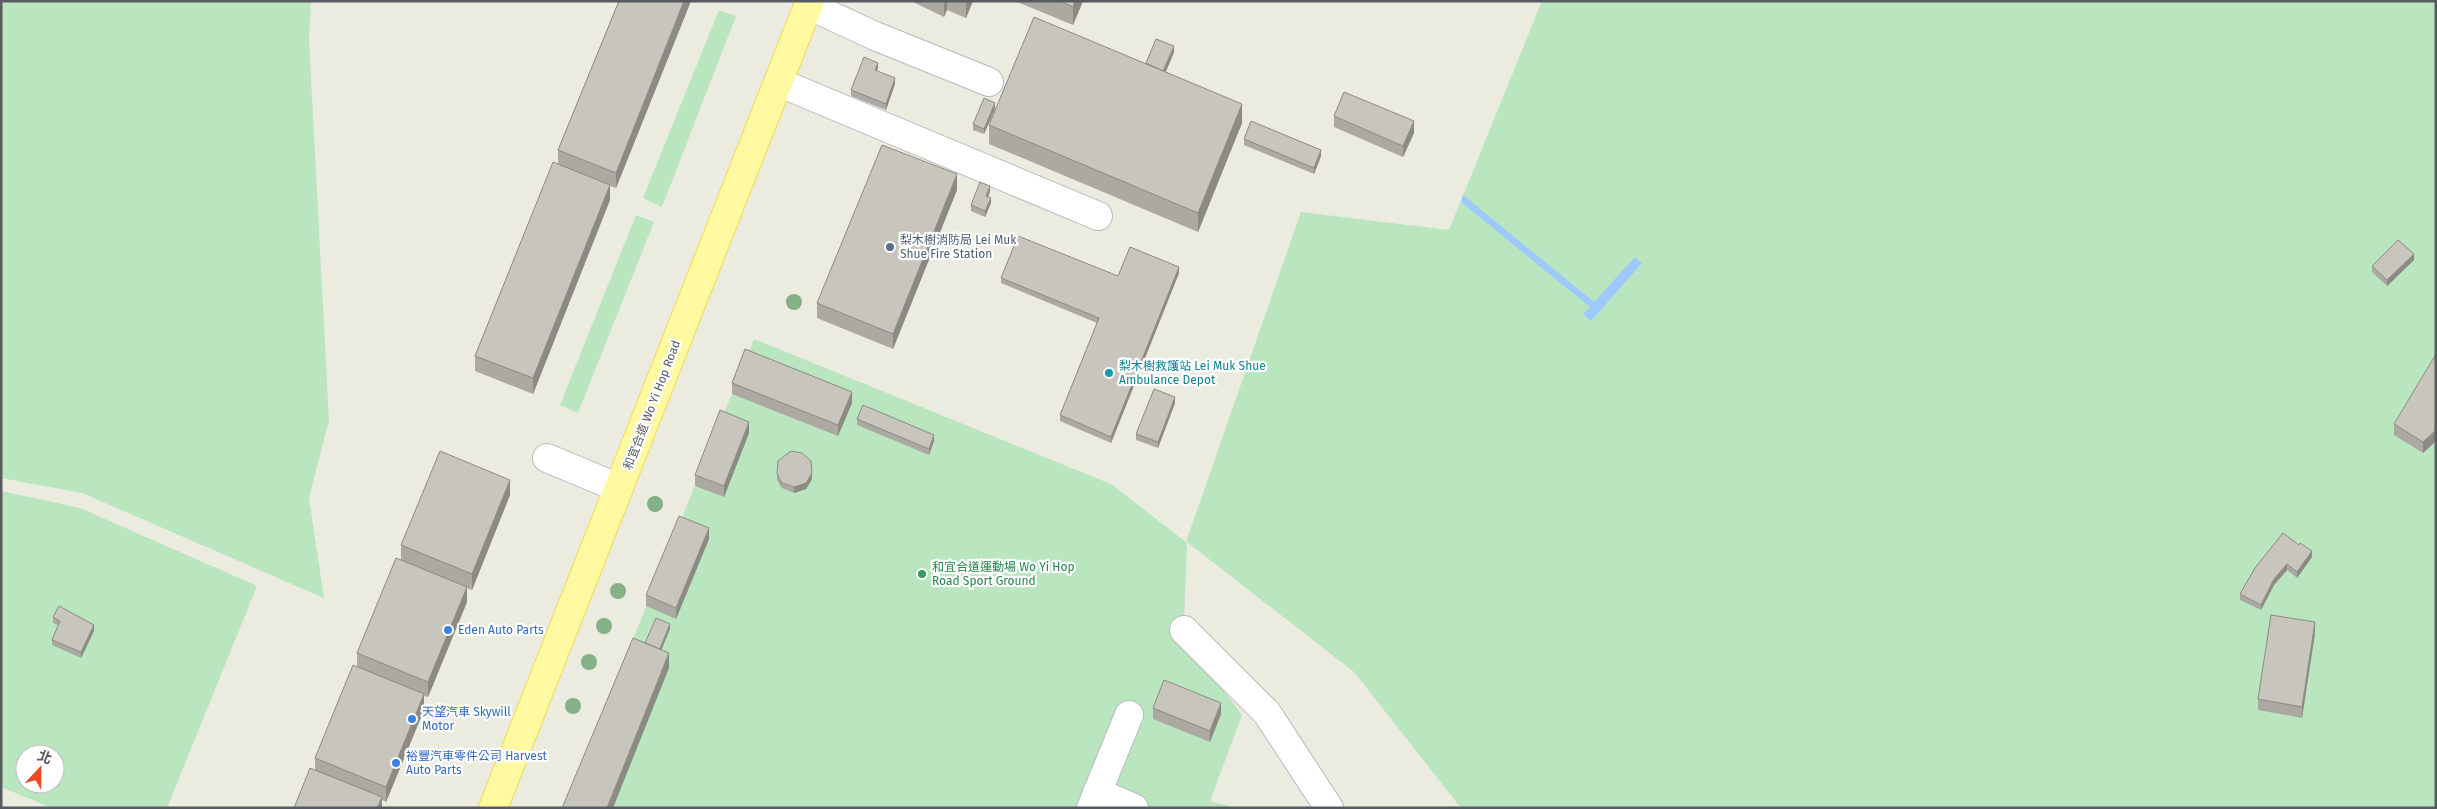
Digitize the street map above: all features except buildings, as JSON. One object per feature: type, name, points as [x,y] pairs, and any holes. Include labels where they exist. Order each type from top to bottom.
[{"type":"main road","name":"和宜合道 Wo Yi Hop Road","points":[[493,808],[809,3]]},
{"type":"street","points":[[809,3],[875,36],[989,82]]},
{"type":"street","points":[[778,82],[1098,216]]},
{"type":"street","points":[[547,458],[619,488]]},
{"type":"street","points":[[1184,630],[1267,713],[1329,808]]},
{"type":"street","points":[[1129,715],[1094,800],[1134,808]]},
{"type":"green space","points":[[1,1],[311,1],[309,39],[329,420],[309,498],[324,598],[82,493],[1,478]]},
{"type":"green space","points":[[1542,1],[2436,1],[2436,808],[1461,808],[1354,672],[1187,542],[1184,626],[1217,681],[1242,715],[1210,801],[1237,808],[565,808],[754,339],[1111,484],[1186,542],[1301,212],[1449,230]]},
{"type":"green space","points":[[719,10],[736,16],[662,207],[643,198]]},
{"type":"green space","points":[[636,215],[654,222],[578,413],[560,405]]},
{"type":"green space","points":[[1,491],[80,508],[257,586],[167,808],[52,808],[18,794],[65,794],[65,744],[15,744],[15,793],[1,787]]},
{"type":"water","points":[[1463,195],[1594,302],[1635,257],[1642,263],[1591,321],[1583,314],[1590,307],[1461,202]]},
{"type":"place","name":"梨木樹消防局 Lei Muk Shue Fire Station","points":[[890,247]]},
{"type":"place","name":"梨木樹救護站 Lei Muk Shue Ambulance Depot","points":[[1109,373]]},
{"type":"place","name":"和宜合道運動場 Wo Yi Hop Road Sport Ground","points":[[922,574]]},
{"type":"place","name":"Eden Auto Parts","points":[[448,630]]},
{"type":"place","name":"天望汽車 Skywill Motor","points":[[412,719]]},
{"type":"place","name":"裕豐汽車零件公司 Harvest Auto Parts","points":[[396,763]]}]
